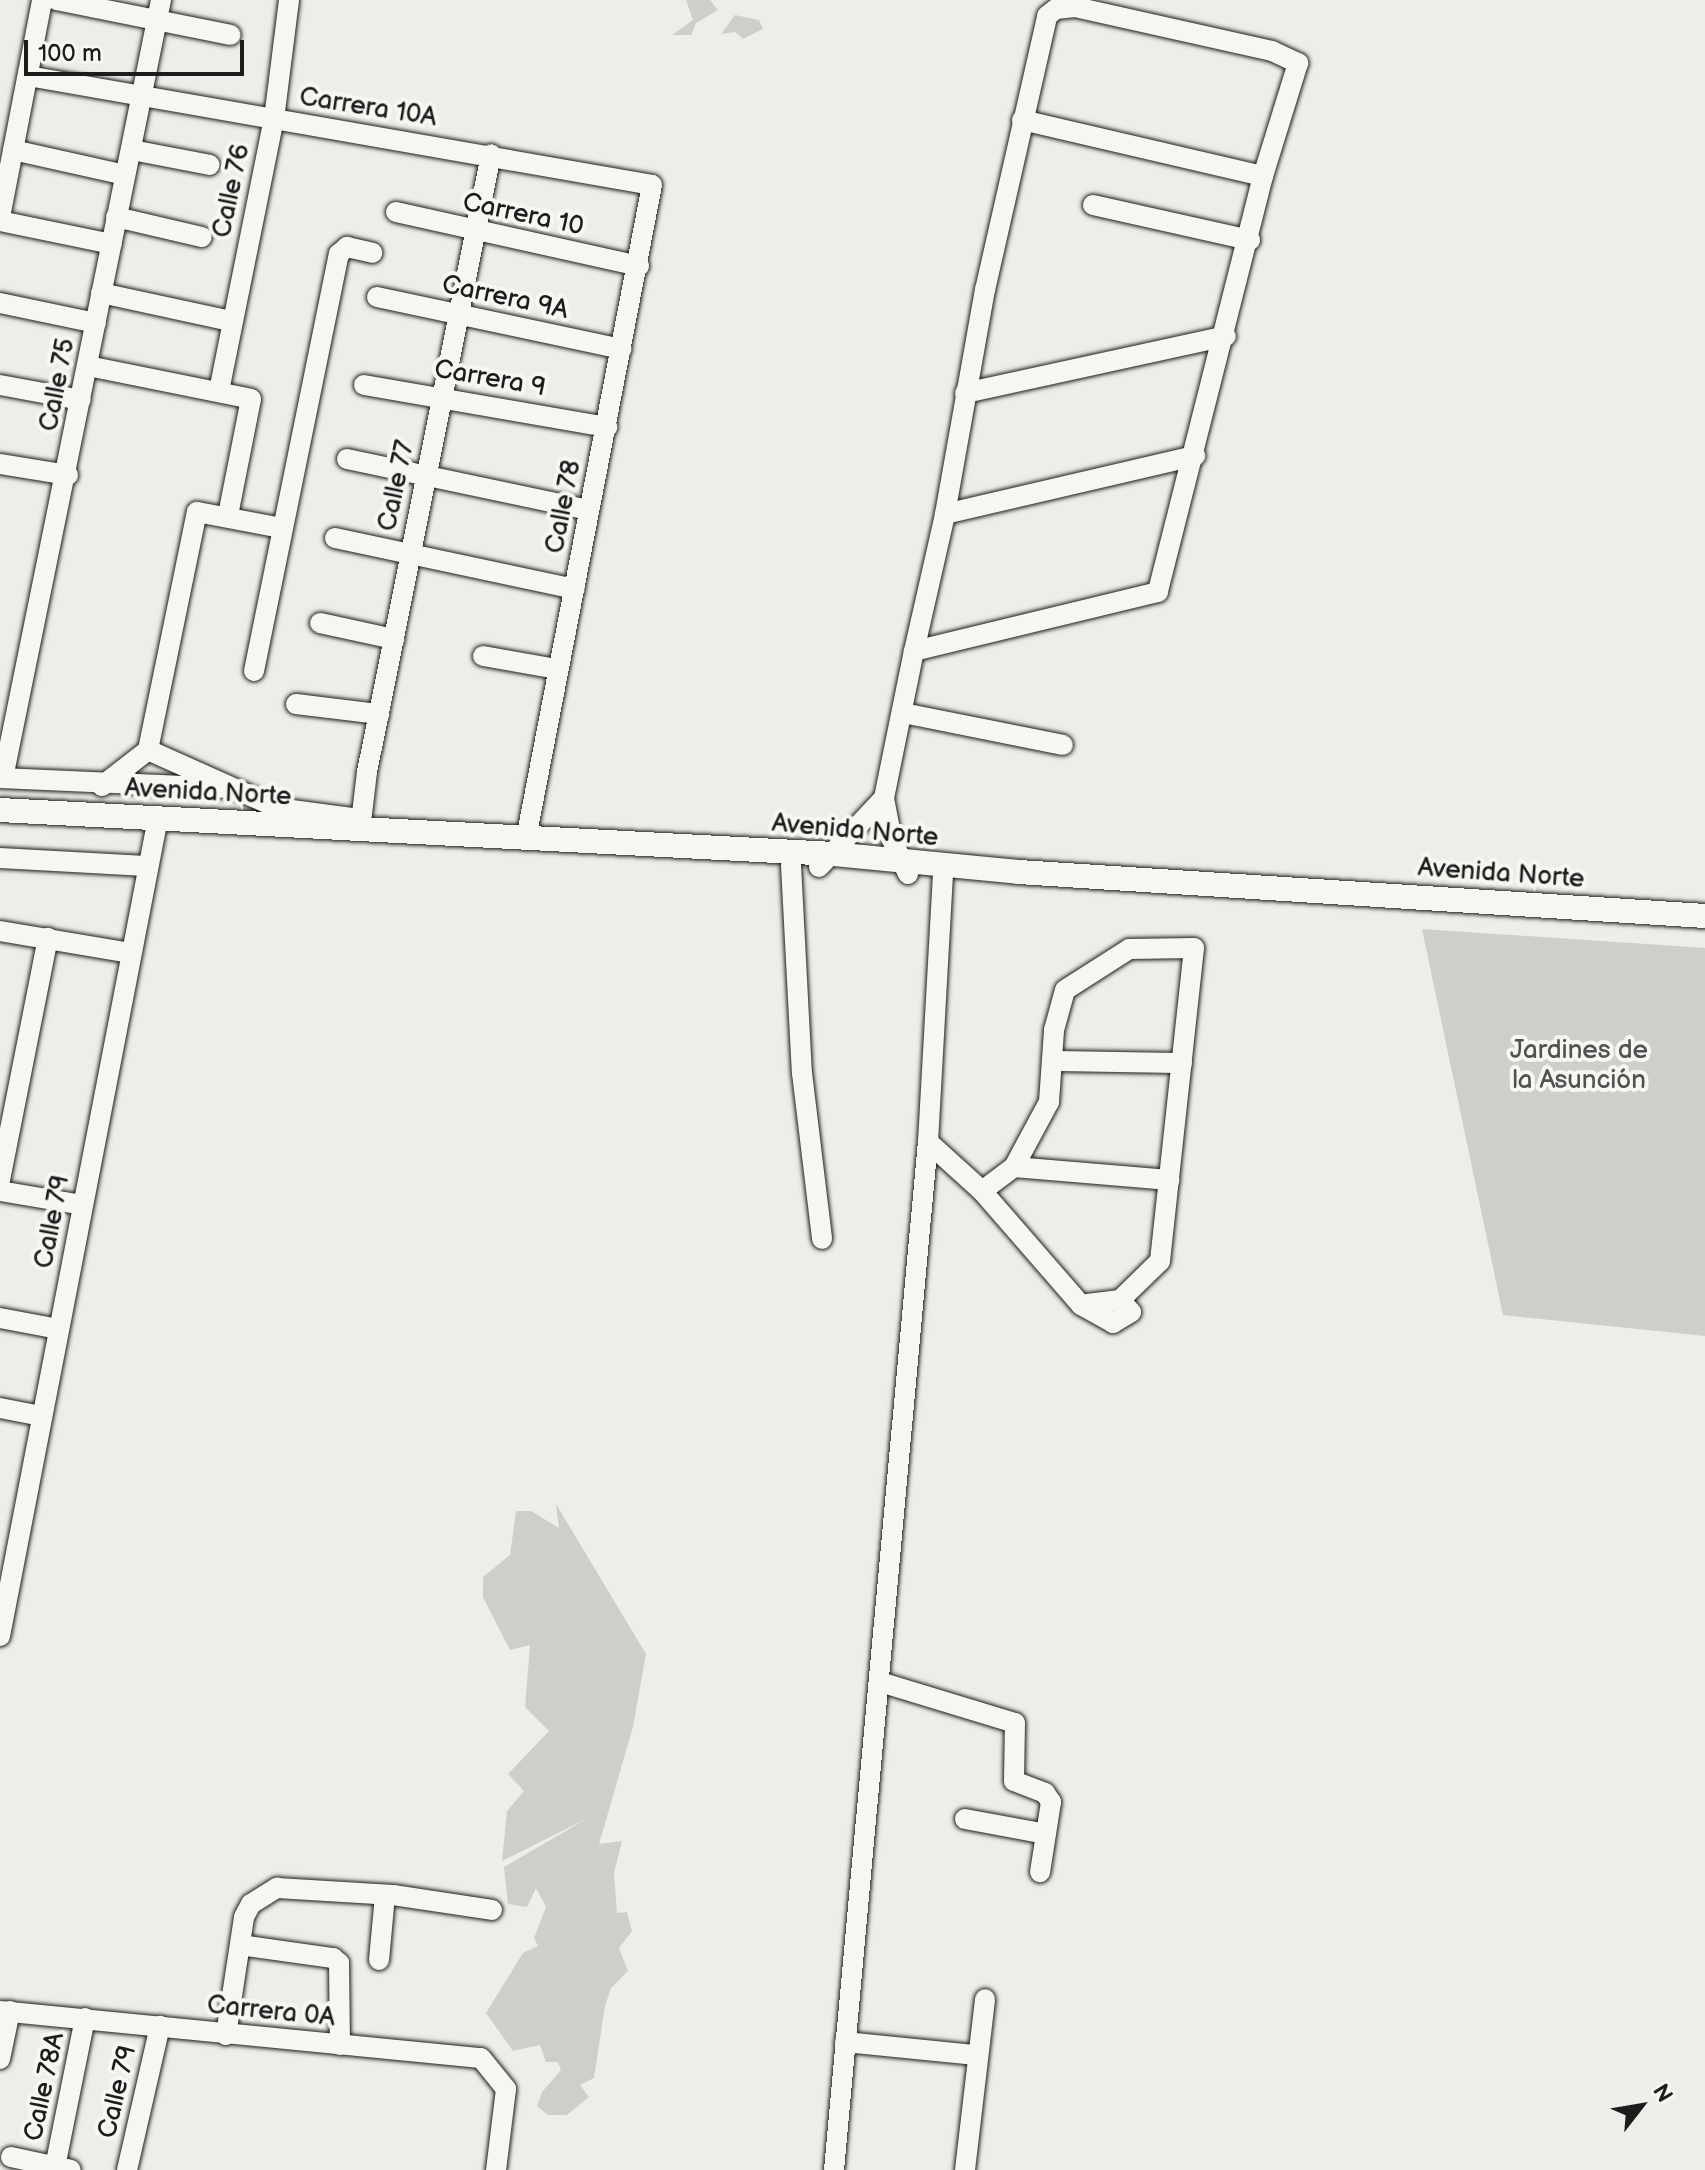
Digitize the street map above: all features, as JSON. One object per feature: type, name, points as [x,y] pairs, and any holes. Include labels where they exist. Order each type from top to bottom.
[{"type":"main road","name":"Avenida Norte","points":[[0,810],[157,824],[791,865],[826,861]]},
{"type":"main road","name":"Avenida Norte","points":[[0,821],[304,827],[361,824],[905,868],[1705,916]]},
{"type":"main road","name":"Avenida Norte","points":[[905,868],[943,876],[1705,928]]},
{"type":"street","points":[[42,0],[0,219],[112,244]]},
{"type":"street","points":[[56,0],[159,10],[231,35]]},
{"type":"street","name":"Calle 76","points":[[219,391],[230,321],[274,119],[289,0]]},
{"type":"street","points":[[905,868],[884,798],[914,651],[945,514],[965,393],[1047,16],[1056,9],[1075,7],[1272,51],[1298,63],[1263,176],[1226,336],[1158,592],[914,651]]},
{"type":"street","name":"Calle 75","points":[[1,778],[68,475],[101,293],[159,10]]},
{"type":"street","name":"Carrera 10A","points":[[28,76],[491,154],[652,185]]},
{"type":"street","points":[[1022,120],[1263,176]]},
{"type":"street","points":[[13,150],[125,175]]},
{"type":"street","points":[[132,150],[210,165]]},
{"type":"street","name":"Calle 77","points":[[361,824],[409,556],[491,154]]},
{"type":"street","name":"Calle 78","points":[[526,839],[557,669],[639,266],[652,185]]},
{"type":"street","points":[[1093,205],[1250,240]]},
{"type":"street","name":"Carrera 10","points":[[396,212],[473,233],[639,266]]},
{"type":"street","points":[[116,217],[202,237]]},
{"type":"street","points":[[254,671],[339,254],[347,247],[372,253]]},
{"type":"street","points":[[101,293],[230,321]]},
{"type":"street","name":"Carrera 9A","points":[[377,297],[622,349]]},
{"type":"street","points":[[0,303],[96,323]]},
{"type":"street","points":[[965,393],[1226,336]]},
{"type":"street","points":[[88,366],[251,399],[228,515]]},
{"type":"street","points":[[0,385],[81,400]]},
{"type":"street","name":"Carrera 9","points":[[364,385],[442,396],[607,427]]},
{"type":"street","points":[[945,514],[1195,456]]},
{"type":"street","points":[[347,459],[589,510]]},
{"type":"street","points":[[0,464],[68,475]]},
{"type":"street","points":[[102,786],[148,750],[197,512],[228,515],[282,528]]},
{"type":"street","points":[[335,538],[575,589]]},
{"type":"street","points":[[320,623],[394,639]]},
{"type":"street","points":[[483,656],[557,669]]},
{"type":"street","points":[[296,704],[379,714]]},
{"type":"street","points":[[903,713],[1063,745]]},
{"type":"street","points":[[148,750],[280,809],[361,824]]},
{"type":"street","points":[[1,778],[102,786],[229,788]]},
{"type":"street","points":[[826,861],[884,798]]},
{"type":"street","points":[[280,809],[304,827]]},
{"type":"street","name":"Calle 79","points":[[0,1636],[146,866],[157,824]]},
{"type":"street","points":[[0,858],[146,866]]},
{"type":"street","points":[[791,865],[802,1073],[822,1239]]},
{"type":"street","points":[[834,2170],[928,1142],[943,876]]},
{"type":"street","points":[[0,931],[130,953]]},
{"type":"street","points":[[0,1180],[48,938]]},
{"type":"street","points":[[928,1142],[982,1191],[1081,1305],[1120,1300],[1160,1261],[1194,948],[1129,949],[1065,990],[1049,1102],[1014,1167],[982,1191]]},
{"type":"street","points":[[1053,1061],[1182,1063]]},
{"type":"street","points":[[1014,1167],[1169,1180]]},
{"type":"street","points":[[0,1191],[83,1205]]},
{"type":"street","points":[[0,1318],[58,1329]]},
{"type":"street","points":[[0,1408],[41,1416]]},
{"type":"street","points":[[880,1682],[1012,1721],[1013,1777],[1020,1787],[1050,1799],[1040,1872]]},
{"type":"street","points":[[965,1819],[1046,1834]]},
{"type":"street","points":[[226,2035],[240,1945],[251,1904],[277,1888],[385,1895],[492,1910]]},
{"type":"street","points":[[379,1960],[385,1895]]},
{"type":"street","points":[[240,1945],[333,1958],[339,1963],[340,2045]]},
{"type":"street","points":[[965,2170],[976,2055],[985,1999]]},
{"type":"street","points":[[0,2059],[5,2011]]},
{"type":"street","name":"Carrera 0A","points":[[5,2011],[481,2058],[506,2089],[507,2106],[496,2170]]},
{"type":"street","name":"Calle 78A","points":[[63,2168],[85,2018]]},
{"type":"street","name":"Calle 79","points":[[127,2170],[160,2026]]},
{"type":"street","points":[[845,2042],[976,2055]]},
{"type":"street","points":[[11,2157],[63,2168]]},
{"type":"green space","points":[[686,0],[710,0],[718,10],[696,23],[691,35],[672,35],[693,20]]},
{"type":"green space","points":[[735,15],[759,20],[763,29],[743,39],[735,32],[721,34]]},
{"type":"green space","name":"Jardines de la Asunción","points":[[1422,929],[1705,948],[1705,1336],[1503,1315]]},
{"type":"green space","points":[[556,1504],[646,1654],[633,1727],[599,1844],[622,1841],[614,1873],[617,1913],[627,1912],[632,1931],[619,1948],[628,1971],[611,1988],[605,2006],[594,2078],[580,2085],[589,2097],[567,2115],[548,2115],[537,2106],[542,2092],[561,2070],[558,2062],[546,2062],[540,2045],[513,2051],[486,2013],[523,1953],[538,1946],[534,1938],[546,1907],[536,1888],[527,1907],[508,1904],[504,1867],[588,1818],[502,1861],[507,1811],[524,1791],[508,1774],[549,1731],[525,1707],[530,1645],[510,1650],[483,1597],[483,1577],[510,1555],[516,1511],[531,1511],[559,1528]]}]
